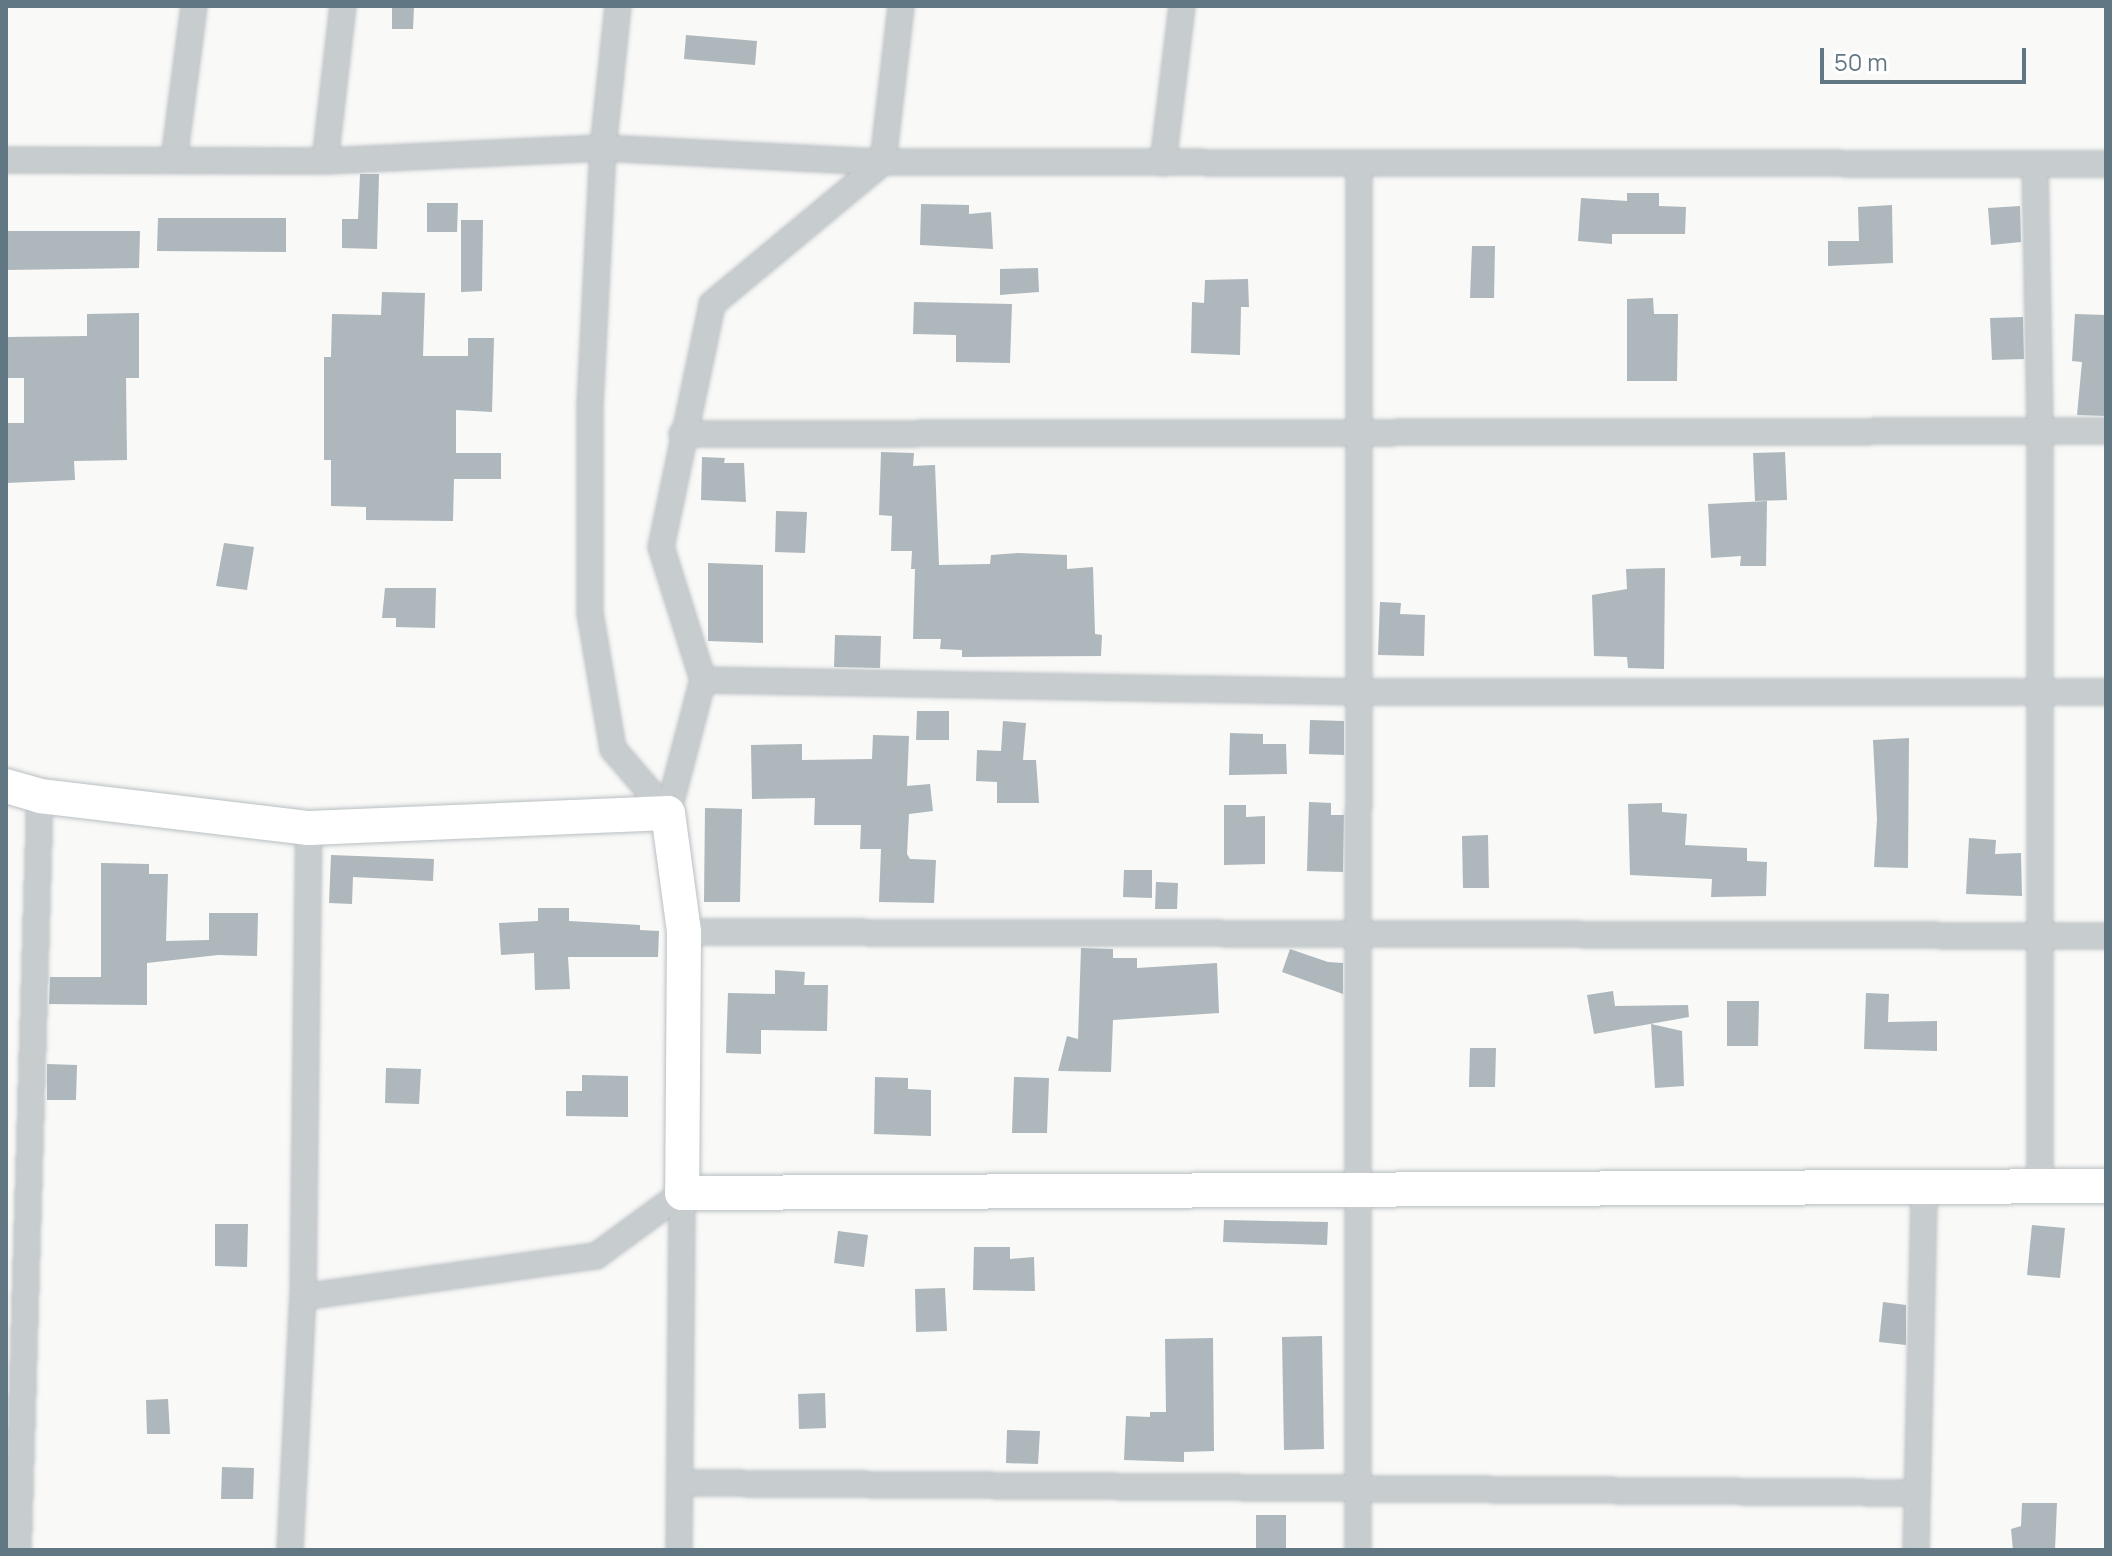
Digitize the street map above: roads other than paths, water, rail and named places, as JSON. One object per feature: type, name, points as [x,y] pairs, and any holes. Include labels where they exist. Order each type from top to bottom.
[{"type":"street","points":[[174,160],[194,6]]},
{"type":"street","points":[[325,161],[343,6]]},
{"type":"street","points":[[618,6],[603,148],[590,407],[590,613],[613,749],[668,813]]},
{"type":"street","points":[[679,1550],[684,932],[668,813],[703,680],[661,547],[682,434],[712,304],[883,162],[901,6]]},
{"type":"street","points":[[1163,163],[1182,6]]},
{"type":"street","points":[[6,160],[325,161],[603,148],[883,162],[2106,164]]},
{"type":"street","points":[[1358,1550],[1359,163]]},
{"type":"street","points":[[2035,164],[2040,431],[2040,1186]]},
{"type":"street","points":[[682,434],[1359,430],[2106,431]]},
{"type":"street","points":[[703,680],[1359,692],[2106,692]]},
{"type":"street","points":[[6,786],[40,796],[309,828],[668,813]]},
{"type":"street","points":[[18,1550],[40,796]]},
{"type":"street","points":[[290,1550],[303,1297],[309,828]]},
{"type":"street","points":[[684,932],[2106,936]]},
{"type":"street","points":[[303,1297],[596,1256],[682,1193],[2106,1186]]},
{"type":"street","points":[[1916,1550],[1924,1189]]},
{"type":"street","points":[[680,1483],[1917,1493]]}]
